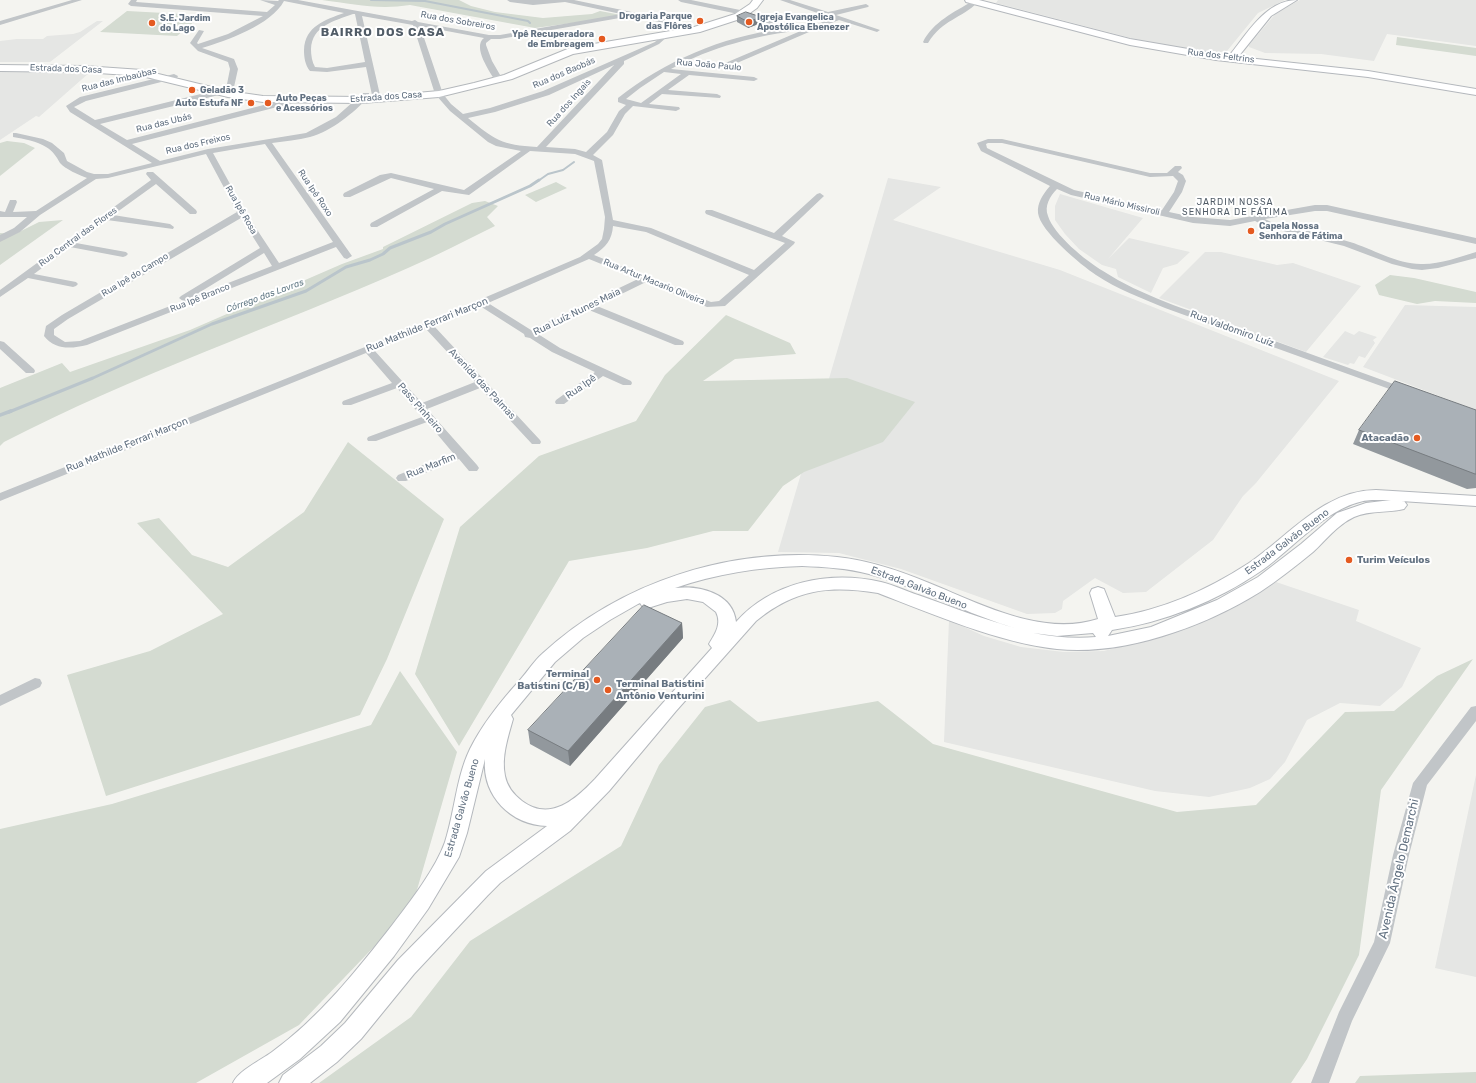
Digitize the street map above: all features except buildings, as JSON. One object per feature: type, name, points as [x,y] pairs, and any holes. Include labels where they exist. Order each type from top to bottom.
[{"type":"main road","name":"Estrada dos Casa","points":[[741,12],[751,0]]},
{"type":"main road","name":"Estrada dos Casa","points":[[0,66],[120,70],[171,77],[246,97],[370,97],[438,92],[476,86],[560,53],[693,29],[727,21],[754,6],[758,0]]},
{"type":"main road","points":[[1232,58],[1268,14],[1293,0]]},
{"type":"main road","name":"Rua dos Feltrins","points":[[972,1],[1130,42],[1197,54],[1368,74],[1476,92]]},
{"type":"main road","name":"Estrada Galvão Bueno","points":[[244,1083],[252,1080],[292,1052],[326,1020],[360,983],[416,911],[449,857],[460,822],[475,761],[487,736],[508,706],[550,656],[580,631],[617,607],[639,596],[671,582],[696,574],[742,564],[804,561],[849,564],[882,572],[974,610],[1009,621],[1050,629],[1107,624],[1124,622],[1167,610],[1223,587],[1270,556],[1320,515],[1336,506],[1360,496],[1403,495],[1476,502]]},
{"type":"main road","name":"Estrada Galvão Bueno","points":[[291,1083],[329,1054],[354,1031],[406,967],[480,889],[493,877],[563,826],[602,785],[670,706],[762,606],[774,598],[802,588],[834,583],[863,584],[881,588],[1011,635],[1058,643],[1088,644],[1110,642],[1142,636],[1182,622],[1223,605],[1264,581],[1307,548],[1333,524],[1348,514],[1364,508],[1382,505],[1434,506],[1476,509]]},
{"type":"main road","points":[[599,619],[664,596],[684,593],[711,598],[723,607],[728,621],[724,636],[670,706]]},
{"type":"main road","points":[[962,618],[996,623],[1040,633],[1083,636],[1098,634],[1104,631],[1107,624],[1106,612],[1098,593]]},
{"type":"main road","points":[[508,706],[494,750],[495,776],[501,791],[512,805],[525,813],[537,816],[546,817],[561,815],[576,806],[602,785]]},
{"type":"street","points":[[133,0],[131,4],[133,5],[270,14]]},
{"type":"street","points":[[196,47],[233,34],[270,14],[281,2],[263,0]]},
{"type":"street","name":"Rua dos Sobreiros","points":[[287,0],[489,36],[503,37],[631,14]]},
{"type":"street","points":[[510,0],[533,3],[565,0],[693,29]]},
{"type":"street","points":[[681,0],[741,12],[788,29]]},
{"type":"street","points":[[783,0],[877,30]]},
{"type":"street","points":[[792,3],[806,0]]},
{"type":"street","points":[[0,23],[74,1]]},
{"type":"street","points":[[926,42],[928,36],[938,26],[972,1]]},
{"type":"street","points":[[178,8],[195,2]]},
{"type":"street","points":[[828,14],[866,6]]},
{"type":"street","points":[[369,64],[327,70],[312,69],[310,66],[307,39],[317,28],[352,12],[369,64],[370,97]]},
{"type":"street","points":[[727,64],[839,18]]},
{"type":"street","points":[[415,22],[438,92],[444,103],[497,144],[527,150],[540,149],[588,155],[610,133],[622,113],[630,104]]},
{"type":"street","points":[[676,109],[644,104],[630,104],[622,101],[622,99],[662,70],[679,61],[732,41],[788,29],[819,26]]},
{"type":"street","points":[[94,123],[223,90],[231,85],[234,68],[231,61],[196,47],[193,43],[201,31]]},
{"type":"street","name":"Rua dos Baobás","points":[[462,117],[492,110],[546,93],[657,43],[665,34]]},
{"type":"street","points":[[489,36],[483,42],[482,46],[498,78]]},
{"type":"street","name":"Rua dos Ingais","points":[[540,149],[625,58]]},
{"type":"street","points":[[602,68],[613,71]]},
{"type":"street","name":"Rua João Paulo","points":[[662,70],[754,79]]},
{"type":"street","points":[[644,104],[687,73]]},
{"type":"street","name":"Rua das Imbaúbas","points":[[94,123],[73,110],[70,106],[82,99],[171,77]]},
{"type":"street","points":[[662,92],[716,96]]},
{"type":"street","name":"Rua dos Freixos","points":[[94,176],[108,176],[208,151],[308,135],[322,129],[370,97]]},
{"type":"street","name":"Rua das Ubás","points":[[125,143],[297,98]]},
{"type":"street","points":[[94,123],[158,163]]},
{"type":"street","points":[[16,135],[40,141],[49,145],[61,156],[64,162],[72,168],[84,174],[94,176]]},
{"type":"street","name":"Rua Mário Missiroli","points":[[1164,213],[1178,192],[1182,181],[1176,171],[1162,176],[1150,175],[1005,142],[990,140],[981,143],[990,153],[1071,192],[1164,213],[1216,223],[1315,208],[1327,208],[1476,241]]},
{"type":"street","name":"Rua Ipê Roxo","points":[[267,141],[337,244],[347,256]]},
{"type":"street","points":[[347,195],[388,175],[462,193],[468,192],[527,150]]},
{"type":"street","name":"Rua Ipê Rosa","points":[[208,151],[242,213],[264,249],[277,266]]},
{"type":"street","name":"Rua Mathilde Ferrari Marçon","points":[[0,496],[428,325],[589,256],[601,246],[606,239],[608,222],[600,164],[598,160],[588,155]]},
{"type":"street","points":[[144,167],[156,180],[194,212]]},
{"type":"street","points":[[0,239],[17,230],[38,213],[94,176]]},
{"type":"street","name":"Rua Central das Flores","points":[[0,294],[156,180]]},
{"type":"street","name":"Rua Valdomiro Luíz","points":[[1056,186],[1048,193],[1042,207],[1042,214],[1047,224],[1086,264],[1111,280],[1168,306],[1418,396]]},
{"type":"street","points":[[374,225],[441,188]]},
{"type":"street","points":[[776,236],[820,196]]},
{"type":"street","points":[[4,214],[13,202]]},
{"type":"street","points":[[608,222],[648,230],[755,274],[790,244],[789,241],[709,212]]},
{"type":"street","points":[[4,214],[29,215],[38,213]]},
{"type":"street","name":"Rua Ipê do Campo","points":[[62,345],[49,336],[48,331],[54,324],[242,213]]},
{"type":"street","points":[[106,217],[170,227]]},
{"type":"street","points":[[1257,218],[1270,225],[1347,244],[1395,262],[1412,266],[1433,265],[1476,255]]},
{"type":"street","points":[[69,244],[123,254]]},
{"type":"street","name":"Rua Ipê Branco","points":[[62,345],[75,345],[165,312],[277,266],[337,244]]},
{"type":"street","points":[[165,312],[169,307],[264,249]]},
{"type":"street","name":"Rua Artur Macario Oliveira","points":[[589,256],[715,306],[722,304],[755,274]]},
{"type":"street","points":[[27,275],[73,284]]},
{"type":"street","name":"Rua Luíz Nunes Maia","points":[[529,335],[647,278]]},
{"type":"street","points":[[481,303],[529,335],[556,350],[627,383]]},
{"type":"street","points":[[589,306],[679,343]]},
{"type":"street","name":"Avenida das Palmas","points":[[428,325],[536,442]]},
{"type":"street","points":[[0,344],[30,371]]},
{"type":"street","name":"Pass Pinheiro","points":[[368,349],[473,468]]},
{"type":"street","name":"Rua Ipê","points":[[560,402],[602,372]]},
{"type":"street","points":[[420,408],[482,383]]},
{"type":"street","points":[[347,403],[399,384]]},
{"type":"street","points":[[372,439],[429,418]]},
{"type":"street","name":"Rua Marfim","points":[[402,478],[460,454]]},
{"type":"street","points":[[0,701],[35,683]]},
{"type":"street","name":"Avenida Ângelo Demarchi","points":[[1320,1083],[1346,1018],[1382,943],[1400,855],[1420,783],[1476,710]]},
{"type":"shaded area","points":[[322,0],[459,0],[471,6],[495,12],[543,18],[592,14],[600,11],[621,15],[535,28],[410,5],[377,7]]},
{"type":"shaded area","points":[[998,0],[1285,0],[1258,13],[1227,51],[1213,53],[1171,47],[1131,38],[996,3]]},
{"type":"shaded area","points":[[1300,0],[1476,0],[1476,46],[1387,34],[1374,61],[1321,54],[1265,53],[1249,47],[1249,45],[1277,12]]},
{"type":"shaded area","name":"S.E. Jardim do Lago","points":[[127,11],[202,15],[177,36],[100,32]]},
{"type":"shaded area","points":[[97,21],[103,21],[50,62],[0,62],[0,41],[17,39],[43,39],[47,36],[73,34],[80,32]]},
{"type":"shaded area","points":[[1397,37],[1476,48],[1476,56],[1396,45]]},
{"type":"shaded area","points":[[18,70],[89,73],[39,117],[36,116],[0,140],[0,71]]},
{"type":"shaded area","points":[[7,141],[24,143],[35,148],[0,176],[0,143]]},
{"type":"shaded area","points":[[888,178],[941,187],[893,220],[1060,270],[1339,381],[1256,483],[1243,496],[1213,540],[1146,592],[1123,593],[1095,578],[1063,601],[1062,609],[1055,613],[1027,614],[901,569],[839,553],[778,552]]},
{"type":"shaded area","points":[[556,182],[567,188],[536,202],[525,195]]},
{"type":"shaded area","points":[[1060,194],[1143,218],[1108,259],[1129,238],[1190,252],[1177,264],[1163,268],[1151,293],[1118,277],[1116,269],[1102,265],[1079,249],[1065,234],[1055,220],[1055,206]]},
{"type":"shaded area","points":[[485,201],[498,206],[487,217],[495,226],[441,253],[358,290],[103,395],[4,442],[0,446],[0,388],[62,363],[70,372],[190,330],[342,264],[383,249],[383,247],[472,203]]},
{"type":"shaded area","points":[[63,220],[0,265],[0,233],[15,234],[39,222]]},
{"type":"shaded area","points":[[1205,252],[1221,252],[1277,265],[1293,263],[1361,286],[1306,352],[1159,298]]},
{"type":"shaded area","points":[[1390,275],[1414,278],[1476,292],[1476,303],[1435,301],[1417,304],[1379,295],[1375,285]]},
{"type":"shaded area","points":[[1405,305],[1476,307],[1476,410],[1363,367]]},
{"type":"shaded area","points":[[726,315],[790,343],[796,354],[735,359],[703,381],[847,378],[915,402],[883,442],[804,472],[783,486],[748,531],[713,531],[647,548],[569,561],[459,746],[415,674],[460,527],[539,456],[636,421],[665,375]]},
{"type":"shaded area","points":[[1345,331],[1354,335],[1359,331],[1377,337],[1373,340],[1375,343],[1365,358],[1359,356],[1354,364],[1350,363],[1348,365],[1323,357]]},
{"type":"shaded area","points":[[348,442],[444,519],[387,659],[360,715],[106,796],[67,675],[150,651],[223,614],[137,523],[159,518],[192,555],[228,567],[304,512]]},
{"type":"shaded area","points":[[1276,582],[1359,610],[1356,621],[1421,648],[1402,687],[1380,706],[1340,703],[1307,720],[1285,762],[1270,779],[1250,788],[1209,797],[1155,791],[944,742],[949,620],[984,636],[1021,647],[1064,652],[1104,651],[1198,624]]},
{"type":"shaded area","points":[[1473,659],[1381,790],[1359,955],[1307,1059],[1291,1083],[319,1083],[411,1017],[470,941],[621,846],[659,765],[705,707],[730,700],[758,722],[878,701],[933,744],[1177,812],[1256,805],[1345,712],[1394,711],[1437,676]]},
{"type":"shaded area","points":[[400,671],[457,752],[412,907],[299,1025],[196,1083],[0,1083],[0,829],[112,804],[371,725]]},
{"type":"shaded area","points":[[1476,775],[1476,977],[1435,968]]},
{"type":"shaded area","points":[[1476,1072],[1476,1083],[1355,1083],[1360,1076]]},
{"type":"waterway","points":[[371,0],[425,1],[528,21],[530,23]]},
{"type":"waterway","name":"Córrego das Lavras","points":[[538,181],[548,174],[563,170],[574,162]]},
{"type":"waterway","name":"Córrego das Lavras","points":[[9,412],[93,378],[212,324],[306,291],[346,267],[370,260],[383,254],[390,248],[431,232],[445,224],[530,186],[539,180]]},
{"type":"waterway","name":"Córrego das Lavras","points":[[0,415],[11,411]]},
{"type":"place","name":"Drogaria Parque das Flôres","points":[[700,21]]},
{"type":"place","name":"Igreja Evangelica Apostólica Ebenezer","points":[[749,22]]},
{"type":"place","name":"S.E. Jardim do Lago","points":[[152,23]]},
{"type":"place","name":"Ypê Recuperadora de Embreagem","points":[[602,39]]},
{"type":"place","name":"Geladão 3","points":[[192,90]]},
{"type":"place","name":"Auto Estufa NF","points":[[251,103]]},
{"type":"place","name":"Auto Peças e Acessórios","points":[[268,103]]},
{"type":"place","name":"Capela Nossa Senhora de Fátima","points":[[1251,231]]},
{"type":"place","name":"Atacadão","points":[[1417,438]]},
{"type":"place","name":"Turim Veículos","points":[[1349,560]]},
{"type":"place","name":"Terminal Batistini (C/B)","points":[[597,680]]},
{"type":"place","name":"Terminal Batistini Antônio Venturini","points":[[608,690]]},
{"type":"district","name":"BAIRRO DOS CASA","points":[[383,33]]},
{"type":"district","name":"JARDIM NOSSA SENHORA DE FÁTIMA","points":[[1235,208]]}]
